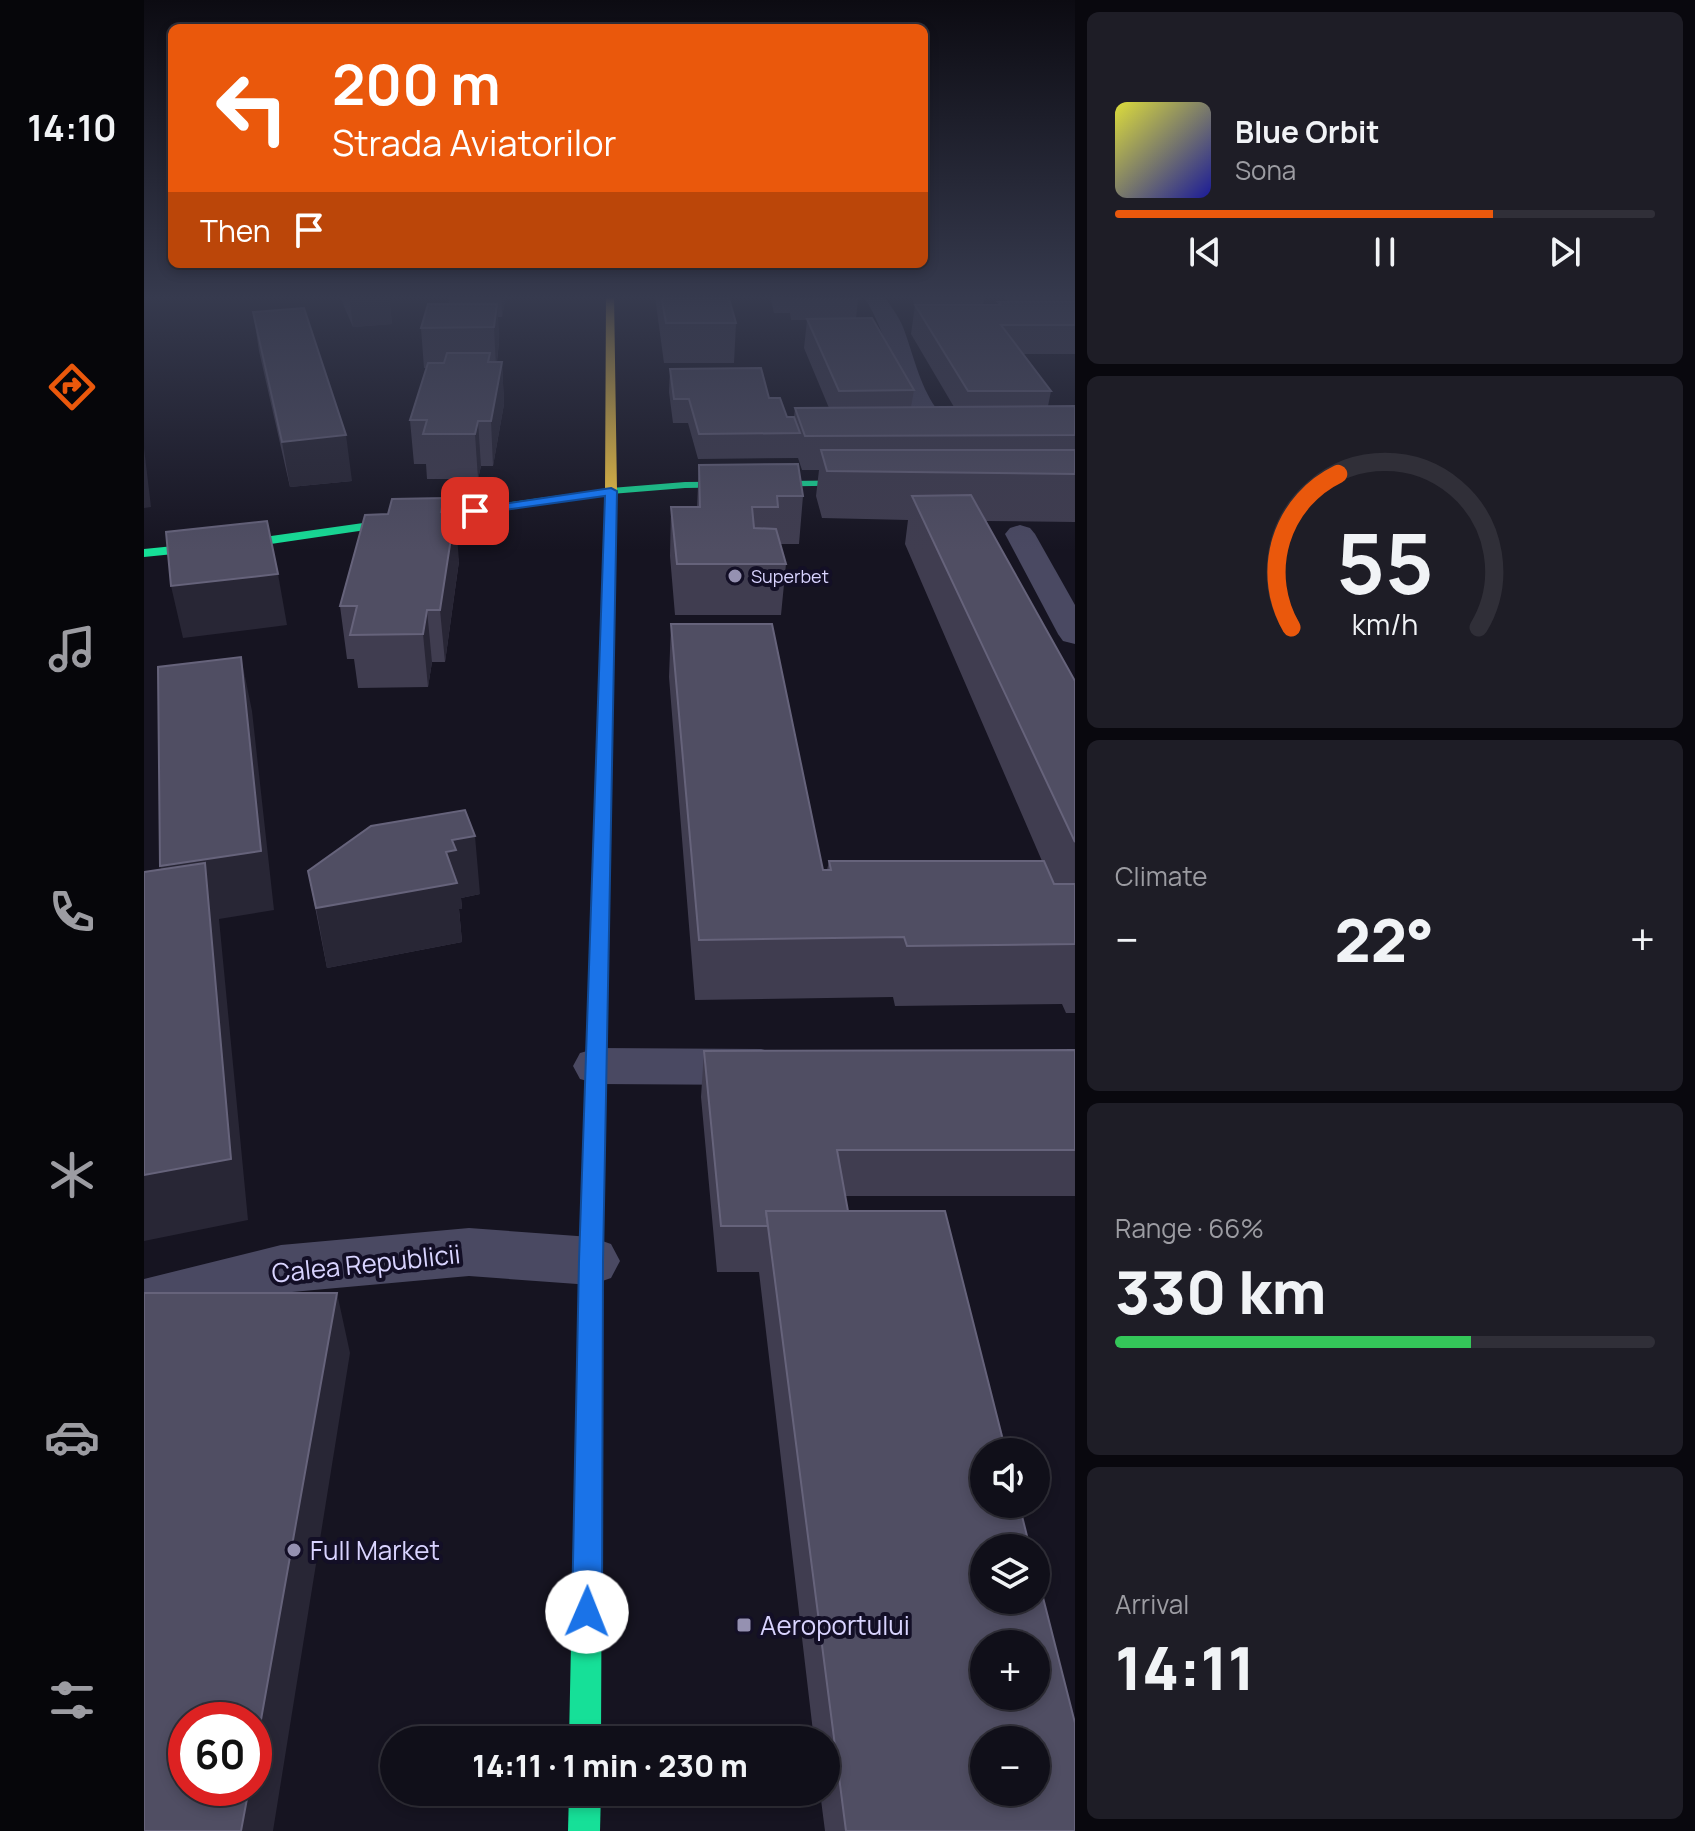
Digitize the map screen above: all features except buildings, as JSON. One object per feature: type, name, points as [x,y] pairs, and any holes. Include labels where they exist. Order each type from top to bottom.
[{"type":"main road","points":[[585,1726],[591,1261],[611,491],[610,380]]},
{"type":"main road","points":[[144,553],[264,541],[611,491],[685,485],[903,483]]},
{"type":"main road","points":[[584,1831],[585,1806]]},
{"type":"street","points":[[912,380],[930,417],[945,426],[983,433],[1075,433]]},
{"type":"street","points":[[1020,534],[1075,634]]},
{"type":"street","points":[[598,1066],[812,1068]]},
{"type":"street","name":"Calea Republicii","points":[[144,1305],[281,1269],[469,1252],[591,1261]]},
{"type":"traffic: fast","points":[[144,553],[264,541],[611,491],[685,485],[877,483]]},
{"type":"traffic: fast","points":[[585,1726],[591,1261],[606,677]]},
{"type":"traffic: fast","points":[[584,1831],[585,1806]]},
{"type":"traffic: slow","points":[[606,677],[610,380]]},
{"type":"place","name":"Superbet","points":[[735,576]]},
{"type":"place","name":"Full Market","points":[[294,1550]]},
{"type":"place","name":"Aeroportului","points":[[744,1625]]},
{"type":"route","points":[[475,511],[611,491],[591,1261],[587,1612]]}]
